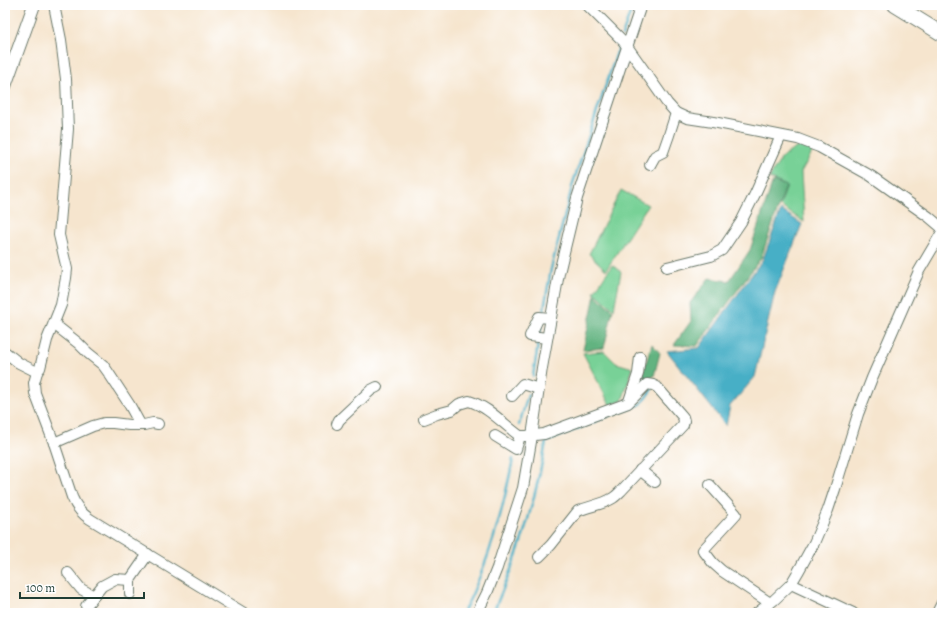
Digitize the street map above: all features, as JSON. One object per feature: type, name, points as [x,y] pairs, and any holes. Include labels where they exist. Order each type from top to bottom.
[{"type":"highway","points":[[895,5],[942,34]]},
{"type":"main road","points":[[5,86],[34,5]]},
{"type":"street","points":[[54,5],[61,40],[66,79],[68,128],[59,235],[67,269],[61,304],[47,340],[40,368],[37,372],[34,383],[35,393],[72,497],[81,512],[90,520],[244,613]]},
{"type":"street","points":[[587,5],[623,43],[676,113],[687,118],[798,139],[819,147],[871,176],[942,228]]},
{"type":"street","points":[[477,613],[497,568],[518,508],[523,488],[539,389],[542,338],[546,318],[559,273],[577,198],[623,43],[641,5]]},
{"type":"street","points":[[650,165],[655,156],[663,152],[676,113]]},
{"type":"street","points":[[667,266],[711,256],[722,250],[740,222],[755,194],[781,136]]},
{"type":"street","points":[[757,613],[791,584],[814,543],[828,510],[858,414],[876,368],[919,271],[942,232]]},
{"type":"street","points":[[542,338],[530,336],[539,317],[546,318]]},
{"type":"street","points":[[54,324],[103,365],[129,404],[140,424]]},
{"type":"street","points":[[5,352],[19,363],[37,372]]},
{"type":"street","points":[[628,403],[638,374],[640,357]]},
{"type":"street","points":[[512,396],[522,384],[539,389]]},
{"type":"street","points":[[424,420],[437,414],[452,410],[459,404],[469,401],[487,409],[520,436],[532,436],[544,434],[628,403],[647,384],[656,387],[683,417],[683,425],[613,498],[606,502],[583,508],[578,511],[551,545],[539,557]]},
{"type":"street","points":[[337,424],[339,420],[371,390],[377,387]]},
{"type":"street","points":[[54,443],[93,426],[104,423],[130,425],[158,424]]},
{"type":"street","points":[[495,436],[516,449],[520,436]]},
{"type":"street","points":[[640,470],[655,482]]},
{"type":"street","points":[[710,485],[736,514],[703,550],[713,563],[722,571],[770,603]]},
{"type":"street","points":[[130,594],[130,580],[148,554]]},
{"type":"street","points":[[68,574],[81,588],[94,596]]},
{"type":"street","points":[[86,606],[102,586],[108,582],[115,579],[130,580]]},
{"type":"street","points":[[791,584],[853,613]]},
{"type":"street","points":[[937,613],[942,603]]},
{"type":"green space","points":[[801,145],[813,151],[801,172],[804,222],[780,206],[787,186],[769,178],[783,156]]},
{"type":"green space","points":[[773,181],[786,186],[761,258],[697,346],[674,345],[691,321],[690,303],[709,278],[729,281],[750,250]]},
{"type":"green space","points":[[621,190],[648,205],[606,270],[589,254]]},
{"type":"green space","points":[[612,265],[621,272],[614,309],[594,292]]},
{"type":"green space","points":[[595,295],[613,310],[604,348],[583,350]]},
{"type":"green space","points":[[652,344],[660,353],[654,376],[637,391]]},
{"type":"green space","points":[[604,351],[616,363],[633,368],[622,401],[610,405],[583,353]]},
{"type":"water","points":[[781,210],[802,224],[775,292],[755,377],[730,406],[726,426],[667,351],[699,348],[763,259]]},
{"type":"waterway","points":[[622,36],[633,5]]},
{"type":"waterway","points":[[543,315],[551,269],[573,183],[620,43]]},
{"type":"waterway","points":[[540,334],[542,320]]},
{"type":"waterway","points":[[533,376],[539,339]]},
{"type":"waterway","points":[[493,613],[522,539],[536,491],[546,442],[610,415],[641,404],[652,389]]},
{"type":"waterway","points":[[519,425],[528,395]]},
{"type":"waterway","points":[[463,613],[480,576],[494,538],[513,459]]}]
